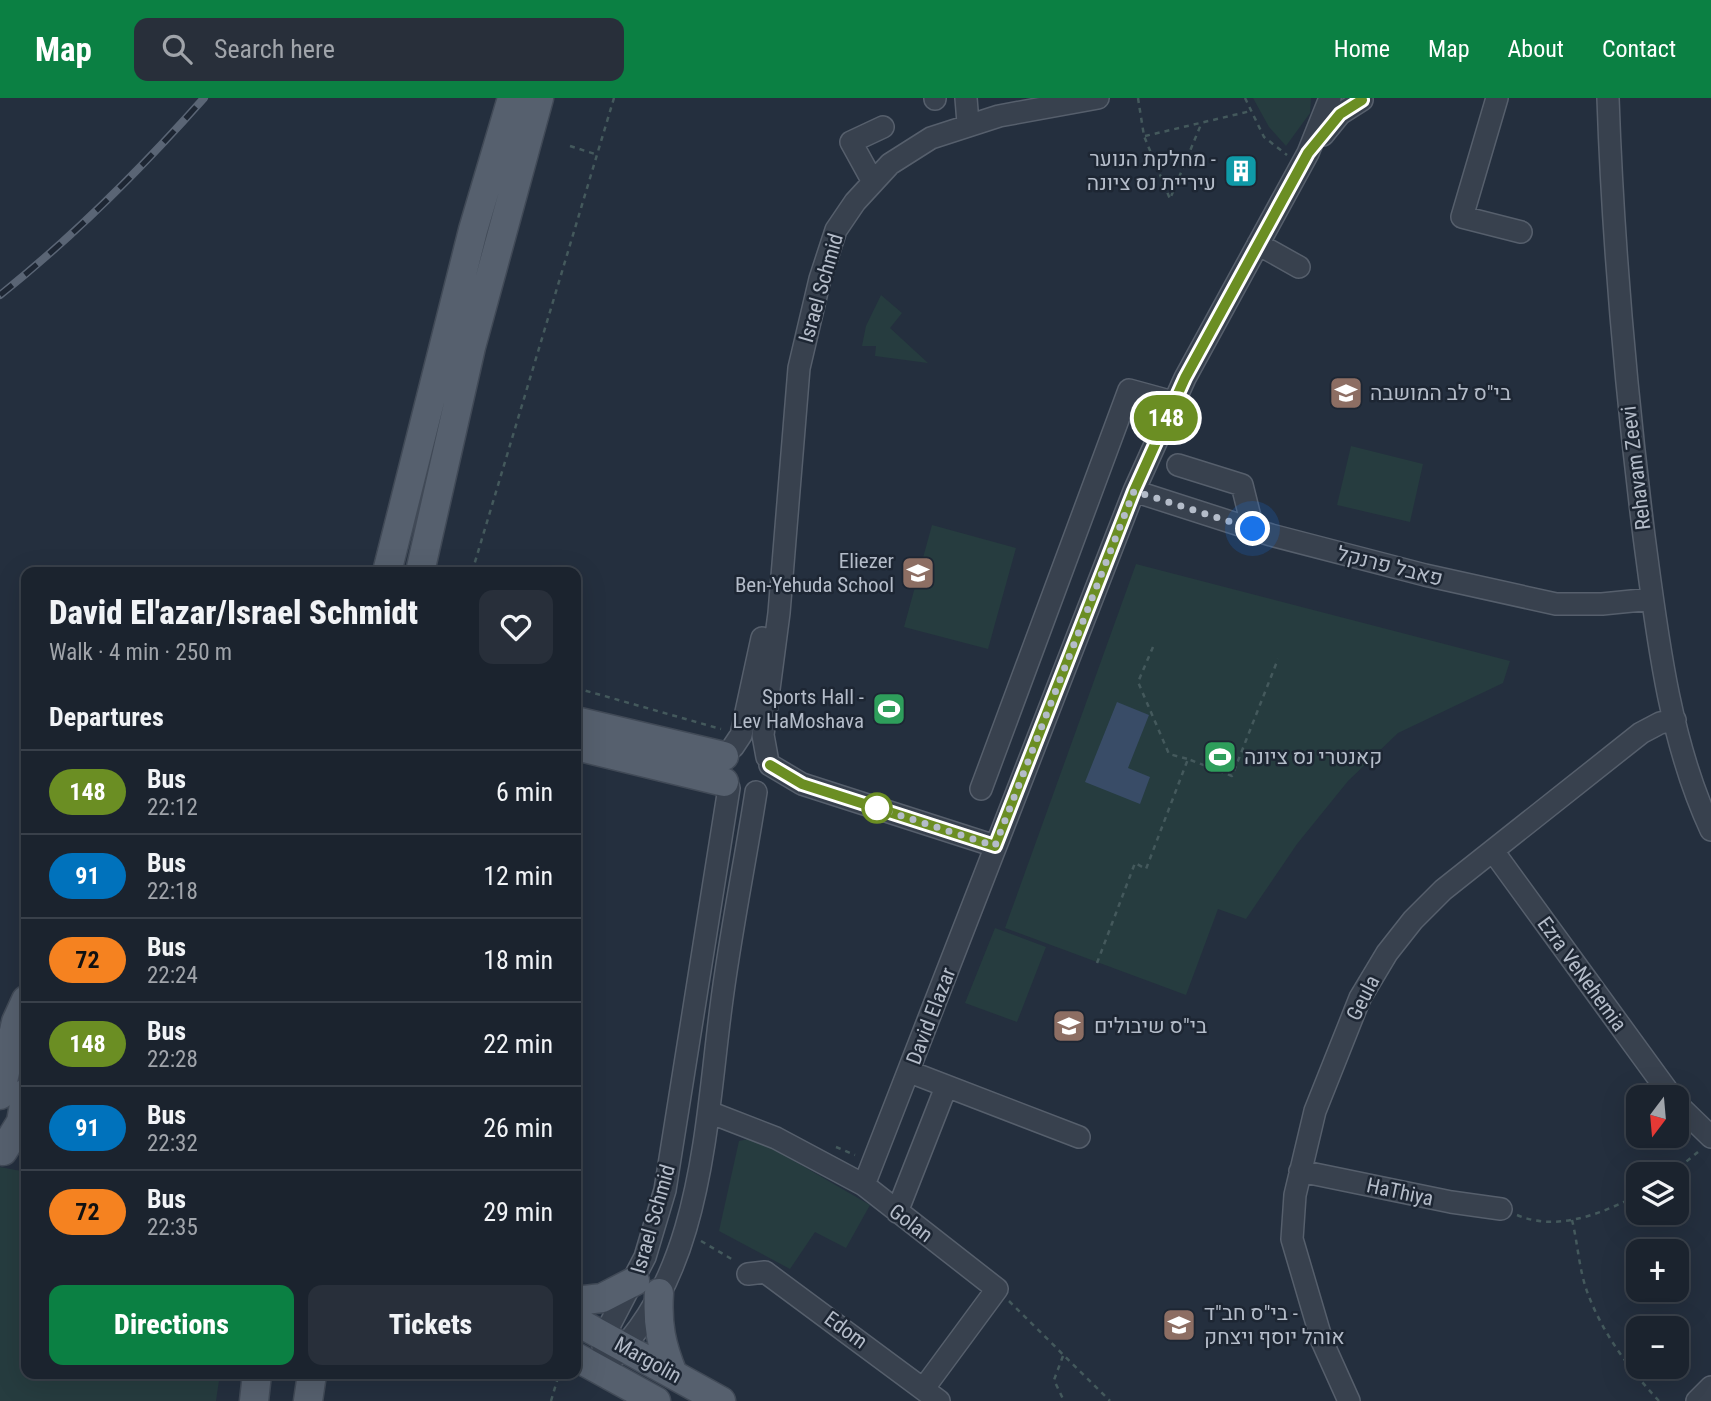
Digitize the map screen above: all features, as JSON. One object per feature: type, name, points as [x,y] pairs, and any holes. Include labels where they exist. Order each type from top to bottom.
[{"type":"main road","points":[[388,567],[473,230],[512,98]]},
{"type":"main road","points":[[420,567],[474,335],[540,98]]},
{"type":"main road","points":[[581,722],[730,762]]},
{"type":"main road","points":[[581,747],[730,762]]},
{"type":"main road","points":[[0,1095],[14,1021]]},
{"type":"main road","points":[[11,1137],[21,1108]]},
{"type":"main road","points":[[581,1300],[647,1287],[660,1340],[673,1374]]},
{"type":"main road","name":"Margolin","points":[[581,1324],[720,1401]]},
{"type":"main road","name":"Margolin","points":[[588,1363],[656,1401]]},
{"type":"main road","points":[[254,1401],[256,1379]]},
{"type":"main road","points":[[308,1401],[311,1379]]},
{"type":"street","points":[[966,98],[968,123]]},
{"type":"street","name":"Israel Schmid","points":[[588,1363],[616,1342],[647,1287],[685,1231],[702,1164],[721,1004],[765,774],[763,735],[779,614],[799,368],[820,278],[836,230],[873,182],[909,150],[968,123],[1098,98]]},
{"type":"street","name":"David Elazar","points":[[864,1185],[1134,491],[1173,402],[1305,159],[1330,98]]},
{"type":"street","points":[[1497,98],[1462,218],[1521,232]]},
{"type":"street","name":"Rehavam Zeevi","points":[[1608,98],[1630,422],[1652,599],[1675,720],[1702,811],[1711,830]]},
{"type":"street","name":"David Elazar","points":[[1305,159],[1340,114],[1362,99]]},
{"type":"street","points":[[873,182],[851,142],[883,127]]},
{"type":"street","points":[[1258,244],[1299,267]]},
{"type":"street","points":[[981,789],[1129,390],[1173,402]]},
{"type":"street","points":[[1178,466],[1242,485],[1253,529]]},
{"type":"street","name":"Israel Schmid","points":[[647,1287],[665,1190],[730,762],[758,664],[788,484]]},
{"type":"street","name":"פאבל פרנקל","points":[[1134,491],[1253,529],[1425,575],[1556,604],[1602,604],[1652,599]]},
{"type":"street","points":[[1023,675],[1056,690]]},
{"type":"street","name":"Geula","points":[[1349,1401],[1322,1341],[1292,1239],[1300,1171],[1315,1111],[1360,998],[1387,953],[1413,920],[1443,890],[1641,733],[1660,723],[1675,720]]},
{"type":"street","points":[[748,744],[762,751],[765,774],[742,794],[730,762],[748,744]]},
{"type":"street","points":[[765,774],[995,846]]},
{"type":"street","name":"Ezra VeNehemia","points":[[1493,851],[1663,1085]]},
{"type":"street","points":[[910,1072],[1079,1137]]},
{"type":"street","points":[[897,1212],[946,1087]]},
{"type":"street","name":"Golan","points":[[709,1112],[776,1138],[864,1185],[997,1289]]},
{"type":"street","points":[[1689,1119],[1707,1142]]},
{"type":"street","name":"HaThiya","points":[[1300,1171],[1451,1202],[1501,1209]]},
{"type":"street","name":"Edom","points":[[752,1274],[765,1272],[931,1394]]},
{"type":"street","points":[[931,1394],[997,1289]]},
{"type":"street","points":[[1697,1401],[1711,1387]]},
{"type":"path","points":[[473,567],[614,98]]},
{"type":"path","points":[[1138,98],[1144,136],[1170,199],[1202,122]]},
{"type":"path","points":[[1245,98],[1264,136],[1305,159]]},
{"type":"path","points":[[1144,136],[1251,111]]},
{"type":"path","points":[[570,146],[596,153]]},
{"type":"path","points":[[1153,647],[1138,682],[1169,754],[1232,776],[1278,659]]},
{"type":"path","points":[[581,690],[730,762]]},
{"type":"path","points":[[1097,962],[1135,863],[1146,869],[1188,759]]},
{"type":"path","points":[[1684,1162],[1707,1142]]},
{"type":"path","points":[[1501,1209],[1536,1223],[1572,1220],[1609,1210],[1626,1201]]},
{"type":"path","points":[[1572,1220],[1587,1292],[1610,1339],[1639,1380],[1659,1401]]},
{"type":"path","points":[[685,1231],[752,1274]]},
{"type":"path","points":[[997,1289],[1110,1401]]},
{"type":"path","points":[[1063,1356],[1054,1380],[1064,1401]]},
{"type":"path","points":[[551,1401],[558,1379]]},
{"type":"green space","points":[[1253,98],[1311,98],[1310,113],[1286,146],[1269,127]]},
{"type":"green space","points":[[881,295],[902,313],[890,328],[928,363],[875,356],[876,346],[862,346],[866,326]]},
{"type":"green space","points":[[1351,446],[1423,464],[1410,522],[1337,505]]},
{"type":"green space","points":[[932,525],[1016,548],[988,649],[904,627]]},
{"type":"green space","name":"קאנטרי נס ציונה","points":[[1136,564],[1510,661],[1503,683],[1398,733],[1348,781],[1297,844],[1246,919],[1218,909],[1186,995],[1005,928]]},
{"type":"green space","points":[[995,928],[1046,947],[1017,1022],[965,1003]]},
{"type":"green space","points":[[748,1139],[763,1143],[870,1205],[846,1248],[815,1232],[790,1269],[719,1231],[739,1141]]},
{"type":"green space","points":[[0,1167],[21,1171],[21,1379],[219,1379],[216,1401],[0,1401]]},
{"type":"water","points":[[1117,702],[1149,715],[1128,768],[1150,777],[1140,804],[1085,782]]},
{"type":"railway","points":[[0,295],[106,201],[204,98]]},
{"type":"bus line","name":"148","points":[[770,765],[802,784],[995,846],[1134,491],[1185,378],[1308,153],[1340,114],[1350,105],[1362,100]]},
{"type":"place","name":"מחלקת הנוער - עיריית נס ציונה","points":[[1241,171]]},
{"type":"place","name":"בי\"ס לב המושבה","points":[[1346,393]]},
{"type":"place","name":"Eliezer Ben-Yehuda School","points":[[918,573]]},
{"type":"place","name":"Sports Hall - Lev HaMoshava","points":[[889,709]]},
{"type":"place","name":"קאנטרי נס ציונה","points":[[1220,757]]},
{"type":"place","name":"בי\"ס שיבולים","points":[[1069,1026]]},
{"type":"place","name":"בי\"ס חב\"ד - אוהל יוסף ויצחק","points":[[1179,1325]]},
{"type":"route","points":[[877,808],[995,846],[1134,491],[1253,529]]}]
